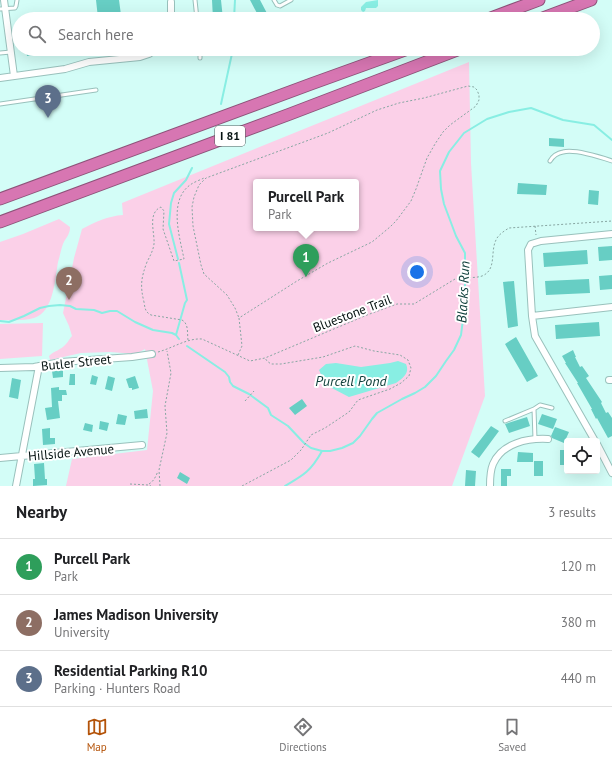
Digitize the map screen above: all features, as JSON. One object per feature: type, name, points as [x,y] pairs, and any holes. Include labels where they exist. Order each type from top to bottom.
[{"type":"highway","points":[[506,12],[538,0]]},
{"type":"highway","points":[[557,12],[584,1]]},
{"type":"highway","name":"I 81","points":[[0,199],[389,56]]},
{"type":"highway","name":"I 81","points":[[0,222],[442,56]]},
{"type":"highway","points":[[0,195],[32,187]]},
{"type":"street","points":[[4,0],[3,9],[14,76]]},
{"type":"street","points":[[171,1],[171,12]]},
{"type":"street","points":[[0,78],[65,69],[88,62],[143,56]]},
{"type":"street","points":[[593,438],[535,336],[532,316],[528,250],[531,244],[542,241],[612,234]]},
{"type":"street","points":[[532,316],[612,307]]},
{"type":"street","name":"Butler Street","points":[[0,368],[39,366],[61,362],[132,357],[152,354]]},
{"type":"street","points":[[16,486],[39,366]]},
{"type":"street","points":[[490,486],[493,465],[500,454],[508,447],[527,440],[548,439]]},
{"type":"street","name":"Hillside Avenue","points":[[0,458],[142,445]]},
{"type":"street","points":[[600,450],[612,473]]},
{"type":"lane","points":[[3,9],[15,8],[17,0]]},
{"type":"lane","points":[[195,0],[196,12]]},
{"type":"lane","points":[[274,0],[280,6],[291,0]]},
{"type":"lane","points":[[0,54],[11,52]]},
{"type":"lane","points":[[0,104],[96,90]]},
{"type":"lane","points":[[550,161],[554,155],[567,151],[612,161]]},
{"type":"lane","points":[[505,421],[540,405],[552,408]]},
{"type":"lane","points":[[534,409],[535,439]]},
{"type":"path","points":[[188,341],[186,322],[151,315],[145,310],[141,289],[144,271],[154,243],[153,218],[156,209],[161,207],[164,211],[164,229],[174,261],[184,260],[177,222],[178,207],[180,197],[190,184],[328,133],[377,110],[468,86],[474,87],[477,90],[480,95],[476,106],[443,132],[427,158],[411,201],[390,227],[372,242],[328,263],[239,318]]},
{"type":"path","points":[[206,178],[199,185],[194,197],[192,207],[193,226],[204,274],[227,295],[239,318],[242,346],[238,355]]},
{"type":"path","name":"Bluestone Trail","points":[[152,354],[167,350],[188,341],[202,339],[250,361],[265,358],[397,304],[414,304],[455,279],[480,277],[488,273],[492,264],[495,241],[502,232],[509,228],[612,220]]},
{"type":"path","points":[[535,226],[537,242]]},
{"type":"path","points":[[242,486],[291,460],[301,450],[311,435],[325,428],[349,412],[358,400],[390,389],[401,383],[409,376],[411,368],[408,360],[400,355],[355,346],[323,357],[281,364],[271,364],[265,358]]},
{"type":"path","points":[[148,485],[156,477],[167,433],[166,406],[171,373],[167,350]]},
{"type":"path","points":[[245,401],[254,391]]},
{"type":"path","points":[[158,470],[160,486]]},
{"type":"path","points":[[130,484],[151,486]]},
{"type":"shaded area","points":[[469,62],[471,163],[485,396],[452,486],[66,486],[72,459],[147,450],[153,391],[145,349],[136,354],[110,352],[81,353],[50,360],[49,356],[64,346],[72,336],[63,313],[74,258],[82,229],[102,220],[123,215],[122,203]]},
{"type":"shaded area","points":[[59,219],[70,227],[70,230],[62,246],[50,302],[46,309],[41,315],[30,319],[0,320],[0,242]]},
{"type":"shaded area","points":[[43,323],[42,356],[0,359],[0,324]]},
{"type":"water","points":[[378,0],[378,6],[376,8],[366,8],[363,12],[361,10],[361,7],[366,2]]},
{"type":"water","name":"Purcell Pond","points":[[398,361],[406,364],[407,367],[405,375],[399,381],[349,397],[326,385],[319,370],[326,364],[336,363],[361,367]]},
{"type":"building","points":[[96,0],[119,0],[121,12],[97,12]]},
{"type":"building","points":[[212,0],[221,0],[222,12],[213,12]]},
{"type":"building","points":[[250,0],[260,0],[266,12],[256,12]]},
{"type":"building","points":[[549,138],[564,139],[564,147],[549,146]]},
{"type":"building","points":[[518,183],[547,185],[546,195],[517,194]]},
{"type":"building","points":[[589,190],[599,191],[598,205],[588,204]]},
{"type":"building","points":[[612,246],[612,260],[599,261],[598,247]]},
{"type":"building","points":[[587,250],[588,264],[544,267],[543,253]]},
{"type":"building","points":[[612,275],[612,289],[600,290],[599,276]]},
{"type":"building","points":[[589,279],[590,293],[546,295],[545,281]]},
{"type":"building","points":[[514,281],[518,326],[508,328],[503,282]]},
{"type":"building","points":[[599,322],[600,336],[556,339],[555,325]]},
{"type":"building","points":[[516,337],[538,376],[527,382],[505,344]]},
{"type":"building","points":[[573,350],[580,367],[582,366],[589,376],[586,378],[602,402],[601,403],[606,413],[608,412],[612,418],[612,436],[608,438],[562,356]]},
{"type":"building","points":[[63,370],[63,377],[53,378],[52,371]]},
{"type":"building","points":[[70,374],[75,374],[75,385],[69,385]]},
{"type":"building","points":[[92,375],[98,377],[96,385],[90,384]]},
{"type":"building","points":[[108,376],[115,378],[112,391],[105,389]]},
{"type":"building","points":[[135,376],[139,388],[132,390],[132,388],[129,388],[126,379]]},
{"type":"building","points":[[12,378],[21,380],[18,399],[9,397]]},
{"type":"building","points":[[59,387],[59,390],[66,390],[67,395],[62,395],[62,401],[58,401],[60,418],[47,420],[45,408],[52,407],[51,388]]},
{"type":"building","points":[[302,399],[307,406],[295,415],[289,408]]},
{"type":"building","points":[[147,409],[148,418],[135,419],[134,411]]},
{"type":"building","points":[[118,414],[127,416],[125,425],[116,424]]},
{"type":"building","points":[[542,414],[557,419],[553,429],[538,424]]},
{"type":"building","points":[[527,417],[530,426],[509,433],[505,424]]},
{"type":"building","points":[[100,421],[109,423],[107,431],[99,429]]},
{"type":"building","points":[[85,423],[93,425],[92,432],[83,430]]},
{"type":"building","points":[[491,426],[499,431],[479,458],[471,452]]},
{"type":"building","points":[[555,427],[569,432],[566,438],[564,438],[564,443],[552,438],[551,436]]},
{"type":"building","points":[[50,428],[50,438],[55,438],[55,444],[43,445],[42,429]]},
{"type":"building","points":[[560,450],[564,450],[564,465],[560,465]]},
{"type":"building","points":[[518,452],[533,453],[533,462],[517,462]]},
{"type":"building","points":[[534,461],[543,461],[543,476],[534,476]]},
{"type":"building","points":[[44,463],[47,485],[33,486],[33,479],[35,479],[34,464]]},
{"type":"building","points":[[501,469],[511,469],[511,476],[507,476],[507,486],[501,486]]},
{"type":"building","points":[[466,470],[476,471],[475,486],[465,486]]},
{"type":"building","points":[[180,472],[190,478],[187,484],[177,478]]},
{"type":"waterway","points":[[234,12],[235,0]]},
{"type":"waterway","points":[[221,104],[231,56]]},
{"type":"waterway","name":"Blacks Run","points":[[285,486],[306,472],[322,451],[342,448],[353,443],[377,413],[425,387],[436,376],[454,350],[461,335],[465,303],[465,253],[456,236],[444,204],[440,171],[449,152],[464,133],[487,119],[509,112],[531,108],[563,120],[594,125],[612,140]]},
{"type":"waterway","points":[[178,259],[169,224],[171,203],[174,193],[186,180],[192,168]]},
{"type":"waterway","points":[[176,335],[187,300],[179,263]]},
{"type":"waterway","points":[[0,321],[9,322],[40,308],[49,306],[70,306],[76,309],[94,310],[102,313],[117,311],[135,322],[153,330],[172,333],[179,339]]},
{"type":"waterway","points":[[187,346],[225,372],[233,386],[249,394],[268,408],[271,415],[288,426],[304,443],[311,448],[322,451]]},
{"type":"place","name":"Residential Parking R10","points":[[48,118]]},
{"type":"place","name":"Purcell Park","points":[[306,277]]},
{"type":"place","name":"James Madison University","points":[[69,300]]}]
